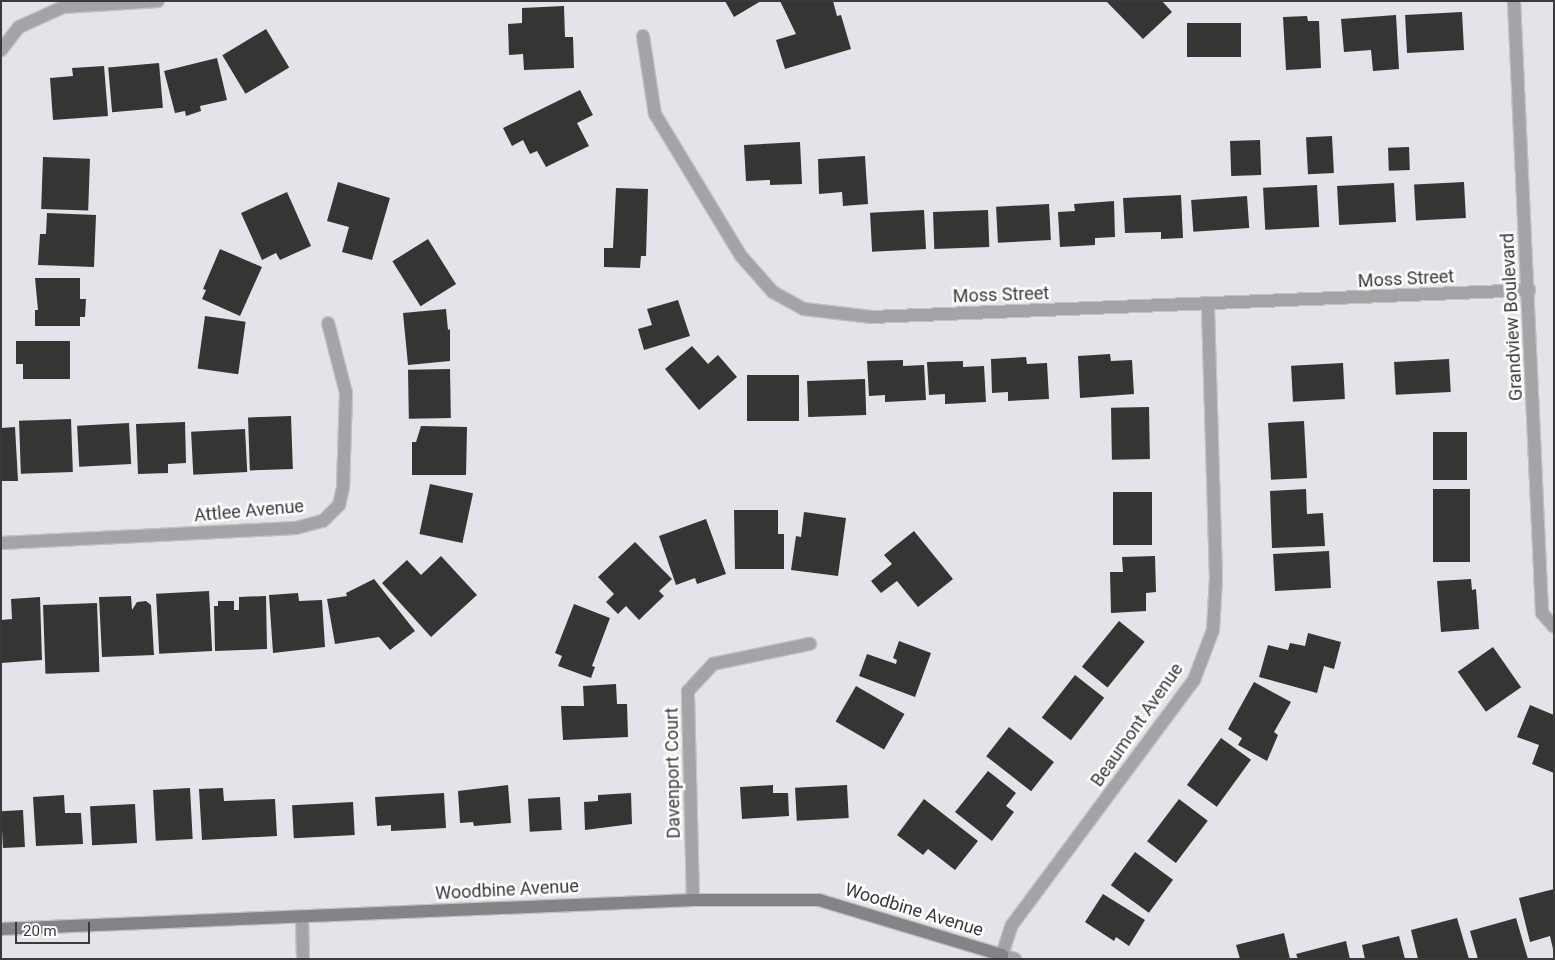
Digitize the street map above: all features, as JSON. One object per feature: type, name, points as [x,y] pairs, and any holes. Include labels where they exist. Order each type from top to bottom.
[{"type":"street","points":[[1,50],[19,27],[63,7],[158,1]]},
{"type":"street","name":"Grandview Boulevard","points":[[1514,1],[1529,290],[1542,613],[1554,627]]},
{"type":"street","name":"Moss Street","points":[[643,36],[655,114],[741,256],[773,292],[804,309],[872,317],[1208,306],[1529,290]]},
{"type":"street","name":"Beaumont Avenue","points":[[1006,957],[1012,924],[1194,680],[1213,630],[1216,578],[1208,306]]},
{"type":"street","name":"Attlee Avenue","points":[[1,543],[296,528],[323,521],[339,505],[343,488],[346,403],[328,323]]},
{"type":"street","name":"Davenport Court","points":[[693,900],[688,691],[713,664],[810,644]]},
{"type":"street","name":"Woodbine Avenue","points":[[1,929],[693,900],[819,900],[1006,957]]},
{"type":"street","points":[[302,917],[303,959]]},
{"type":"building","points":[[725,1],[761,1],[734,17]]},
{"type":"building","points":[[780,1],[833,1],[837,16],[841,15],[851,49],[785,69],[776,40],[796,34]]},
{"type":"building","points":[[1106,1],[1162,1],[1172,12],[1143,39]]},
{"type":"building","points":[[564,6],[565,37],[573,37],[574,68],[524,70],[523,54],[509,55],[508,24],[522,23],[522,8]]},
{"type":"building","points":[[1462,12],[1464,50],[1407,53],[1405,15]]},
{"type":"building","points":[[1396,15],[1399,69],[1373,71],[1371,50],[1344,52],[1341,19]]},
{"type":"building","points":[[1307,16],[1308,21],[1319,21],[1321,68],[1286,70],[1283,17]]},
{"type":"building","points":[[1187,23],[1241,23],[1241,57],[1187,57]]},
{"type":"building","points":[[266,29],[289,68],[245,94],[222,55]]},
{"type":"building","points":[[217,58],[227,100],[200,106],[201,111],[186,116],[185,111],[175,113],[164,71]]},
{"type":"building","points":[[159,63],[163,108],[112,112],[108,67]]},
{"type":"building","points":[[104,66],[108,116],[53,120],[50,78],[73,76],[72,68]]},
{"type":"building","points":[[580,90],[593,115],[577,123],[589,146],[546,167],[537,151],[530,154],[523,140],[512,146],[503,128]]},
{"type":"building","points":[[1332,136],[1334,173],[1308,174],[1306,137]]},
{"type":"building","points":[[1260,140],[1261,175],[1231,176],[1230,141]]},
{"type":"building","points":[[800,142],[802,184],[770,185],[770,180],[746,181],[744,145]]},
{"type":"building","points":[[1409,147],[1410,170],[1389,171],[1388,148]]},
{"type":"building","points":[[865,156],[868,204],[843,206],[842,192],[819,194],[818,159]]},
{"type":"building","points":[[43,157],[90,159],[88,211],[41,209]]},
{"type":"building","points":[[338,182],[390,198],[372,260],[342,252],[349,227],[327,221]]},
{"type":"building","points":[[1464,182],[1466,218],[1416,221],[1414,185]]},
{"type":"building","points":[[1394,183],[1396,222],[1339,225],[1337,186]]},
{"type":"building","points":[[1317,185],[1319,227],[1265,230],[1263,188]]},
{"type":"building","points":[[616,188],[648,189],[646,256],[641,256],[640,268],[604,267],[604,248],[613,248]]},
{"type":"building","points":[[287,192],[311,246],[280,260],[276,253],[262,260],[241,213]]},
{"type":"building","points":[[1181,195],[1183,238],[1161,239],[1161,232],[1125,233],[1123,198]]},
{"type":"building","points":[[1247,196],[1249,228],[1193,232],[1191,200]]},
{"type":"building","points":[[1114,201],[1115,237],[1095,238],[1095,245],[1060,247],[1058,212],[1075,211],[1074,204]]},
{"type":"building","points":[[1049,204],[1051,240],[998,243],[996,207]]},
{"type":"building","points":[[924,210],[926,249],[872,252],[870,213]]},
{"type":"building","points":[[988,210],[989,247],[934,249],[933,212]]},
{"type":"building","points":[[47,213],[96,215],[94,267],[38,265],[40,234],[46,234]]},
{"type":"building","points":[[428,239],[456,284],[420,306],[392,261]]},
{"type":"building","points":[[220,249],[262,267],[240,316],[202,299],[206,290],[203,289]]},
{"type":"building","points":[[35,278],[80,278],[80,299],[86,299],[85,317],[80,317],[80,326],[35,326],[35,310],[38,310]]},
{"type":"building","points":[[678,300],[690,336],[644,350],[638,329],[652,325],[647,309]]},
{"type":"building","points":[[446,309],[448,330],[450,329],[450,361],[408,365],[403,313]]},
{"type":"building","points":[[205,316],[246,322],[238,374],[198,368]]},
{"type":"building","points":[[16,341],[70,341],[70,379],[23,379],[23,364],[16,364]]},
{"type":"building","points":[[692,346],[708,364],[718,355],[737,377],[699,410],[665,369]]},
{"type":"building","points":[[1110,354],[1111,361],[1132,360],[1134,394],[1080,398],[1078,356]]},
{"type":"building","points":[[1026,357],[1027,364],[1047,363],[1049,399],[1008,401],[1008,392],[992,393],[991,359]]},
{"type":"building","points":[[1449,359],[1451,392],[1396,395],[1394,362]]},
{"type":"building","points":[[903,360],[903,366],[924,365],[926,400],[885,402],[885,395],[869,396],[867,361]]},
{"type":"building","points":[[963,361],[963,367],[984,366],[986,402],[945,404],[945,394],[929,395],[927,362]]},
{"type":"building","points":[[1343,363],[1345,399],[1293,402],[1291,366]]},
{"type":"building","points":[[450,369],[451,418],[409,419],[408,370]]},
{"type":"building","points":[[747,375],[799,375],[799,421],[747,421]]},
{"type":"building","points":[[865,379],[866,415],[808,417],[807,381]]},
{"type":"building","points":[[1149,407],[1150,459],[1112,460],[1111,408]]},
{"type":"building","points":[[291,416],[293,469],[250,470],[248,418]]},
{"type":"building","points":[[71,419],[73,472],[21,474],[19,421]]},
{"type":"building","points":[[1304,421],[1307,478],[1271,480],[1268,423]]},
{"type":"building","points":[[185,422],[186,463],[168,464],[168,473],[138,474],[136,424]]},
{"type":"building","points":[[129,423],[131,464],[79,467],[77,426]]},
{"type":"building","points":[[421,426],[467,427],[466,475],[412,475],[412,442],[416,442]]},
{"type":"building","points":[[15,427],[18,481],[1,481],[1,428]]},
{"type":"building","points":[[245,429],[247,472],[193,475],[191,432]]},
{"type":"building","points":[[1433,432],[1467,432],[1467,480],[1433,480]]},
{"type":"building","points":[[430,484],[473,493],[462,543],[419,534]]},
{"type":"building","points":[[1306,489],[1307,514],[1323,513],[1325,546],[1272,548],[1270,491]]},
{"type":"building","points":[[1433,489],[1470,489],[1470,562],[1433,562]]},
{"type":"building","points":[[1113,492],[1152,492],[1152,545],[1113,545]]},
{"type":"building","points":[[734,510],[778,510],[778,534],[784,534],[784,569],[735,569]]},
{"type":"building","points":[[804,512],[846,518],[838,576],[791,570],[796,536],[801,537]]},
{"type":"building","points":[[706,519],[726,574],[697,584],[695,578],[676,585],[659,536]]},
{"type":"building","points":[[914,531],[953,579],[918,607],[897,581],[881,593],[871,581],[892,564],[884,555]]},
{"type":"building","points":[[635,542],[672,579],[659,591],[664,596],[639,620],[626,606],[618,614],[606,602],[614,594],[598,577]]},
{"type":"building","points":[[1329,551],[1331,588],[1275,591],[1273,554]]},
{"type":"building","points":[[441,556],[477,595],[431,637],[382,583],[407,560],[421,575]]},
{"type":"building","points":[[1155,556],[1156,592],[1146,593],[1146,611],[1111,613],[1110,572],[1123,572],[1122,557]]},
{"type":"building","points":[[374,579],[415,631],[390,650],[379,637],[335,644],[327,599],[347,596],[346,593]]},
{"type":"building","points":[[1471,579],[1472,590],[1476,589],[1479,629],[1441,632],[1437,581]]},
{"type":"building","points":[[209,591],[212,651],[159,654],[156,594]]},
{"type":"building","points":[[298,593],[299,601],[322,600],[325,647],[273,653],[269,595]]},
{"type":"building","points":[[131,596],[132,610],[137,602],[146,601],[151,605],[154,655],[102,657],[99,597]]},
{"type":"building","points":[[266,596],[267,649],[215,651],[214,606],[218,606],[218,601],[234,601],[234,610],[239,610],[239,597]]},
{"type":"building","points":[[40,597],[42,660],[1,663],[1,620],[12,619],[11,599]]},
{"type":"building","points":[[97,603],[99,672],[45,674],[43,605]]},
{"type":"building","points":[[574,604],[610,618],[592,666],[595,667],[591,678],[558,666],[562,656],[555,653]]},
{"type":"building","points":[[1119,621],[1145,642],[1108,688],[1082,667]]},
{"type":"building","points":[[1308,633],[1341,642],[1334,669],[1324,666],[1317,693],[1259,677],[1268,645],[1288,650],[1290,643],[1305,646]]},
{"type":"building","points":[[899,641],[931,653],[915,697],[859,676],[867,654],[896,664],[897,660],[893,658]]},
{"type":"building","points":[[1493,647],[1521,687],[1486,712],[1458,672]]},
{"type":"building","points":[[1075,675],[1104,698],[1071,740],[1042,718]]},
{"type":"building","points":[[1254,682],[1291,702],[1274,732],[1278,735],[1267,761],[1238,745],[1242,738],[1228,729]]},
{"type":"building","points":[[616,684],[617,704],[627,704],[628,737],[563,740],[561,706],[584,706],[583,686]]},
{"type":"building","points":[[856,686],[904,714],[884,750],[836,722]]},
{"type":"building","points":[[1530,705],[1554,715],[1554,773],[1532,764],[1539,745],[1517,737]]},
{"type":"building","points":[[1009,727],[1054,762],[1031,791],[986,756]]},
{"type":"building","points":[[1221,738],[1251,760],[1217,807],[1187,785]]},
{"type":"building","points":[[988,771],[1016,793],[1006,806],[1014,812],[992,841],[955,812]]},
{"type":"building","points":[[508,785],[511,823],[474,826],[473,822],[460,823],[458,791]]},
{"type":"building","points":[[773,785],[773,793],[788,793],[789,816],[742,819],[740,787]]},
{"type":"building","points":[[847,785],[849,818],[797,821],[795,788]]},
{"type":"building","points":[[190,788],[193,839],[156,841],[153,790]]},
{"type":"building","points":[[223,788],[224,801],[275,799],[277,836],[202,840],[199,789]]},
{"type":"building","points":[[444,793],[446,828],[391,831],[391,825],[377,826],[375,797]]},
{"type":"building","points":[[631,793],[632,824],[585,830],[584,802],[598,801],[598,795]]},
{"type":"building","points":[[64,795],[65,813],[81,813],[83,844],[36,846],[33,797]]},
{"type":"building","points":[[560,797],[562,830],[530,832],[528,799]]},
{"type":"building","points":[[924,799],[978,841],[955,870],[928,849],[923,855],[897,835]]},
{"type":"building","points":[[1179,799],[1208,821],[1176,863],[1147,841]]},
{"type":"building","points":[[353,802],[355,835],[294,838],[292,805]]},
{"type":"building","points":[[135,804],[137,843],[92,845],[90,806]]},
{"type":"building","points":[[23,810],[25,847],[3,848],[1,811]]},
{"type":"building","points":[[1135,852],[1173,880],[1149,913],[1111,885]]},
{"type":"building","points":[[1554,889],[1553,949],[1550,936],[1530,942],[1519,898]]},
{"type":"building","points":[[1103,894],[1145,920],[1129,946],[1116,937],[1114,941],[1085,922]]},
{"type":"building","points":[[1457,918],[1469,959],[1418,959],[1411,930]]},
{"type":"building","points":[[1516,918],[1528,959],[1478,959],[1470,931]]},
{"type":"building","points":[[1284,933],[1290,959],[1240,959],[1236,945]]},
{"type":"building","points":[[1399,936],[1405,959],[1365,959],[1362,945]]},
{"type":"building","points":[[1346,941],[1350,959],[1298,959],[1296,954]]}]
